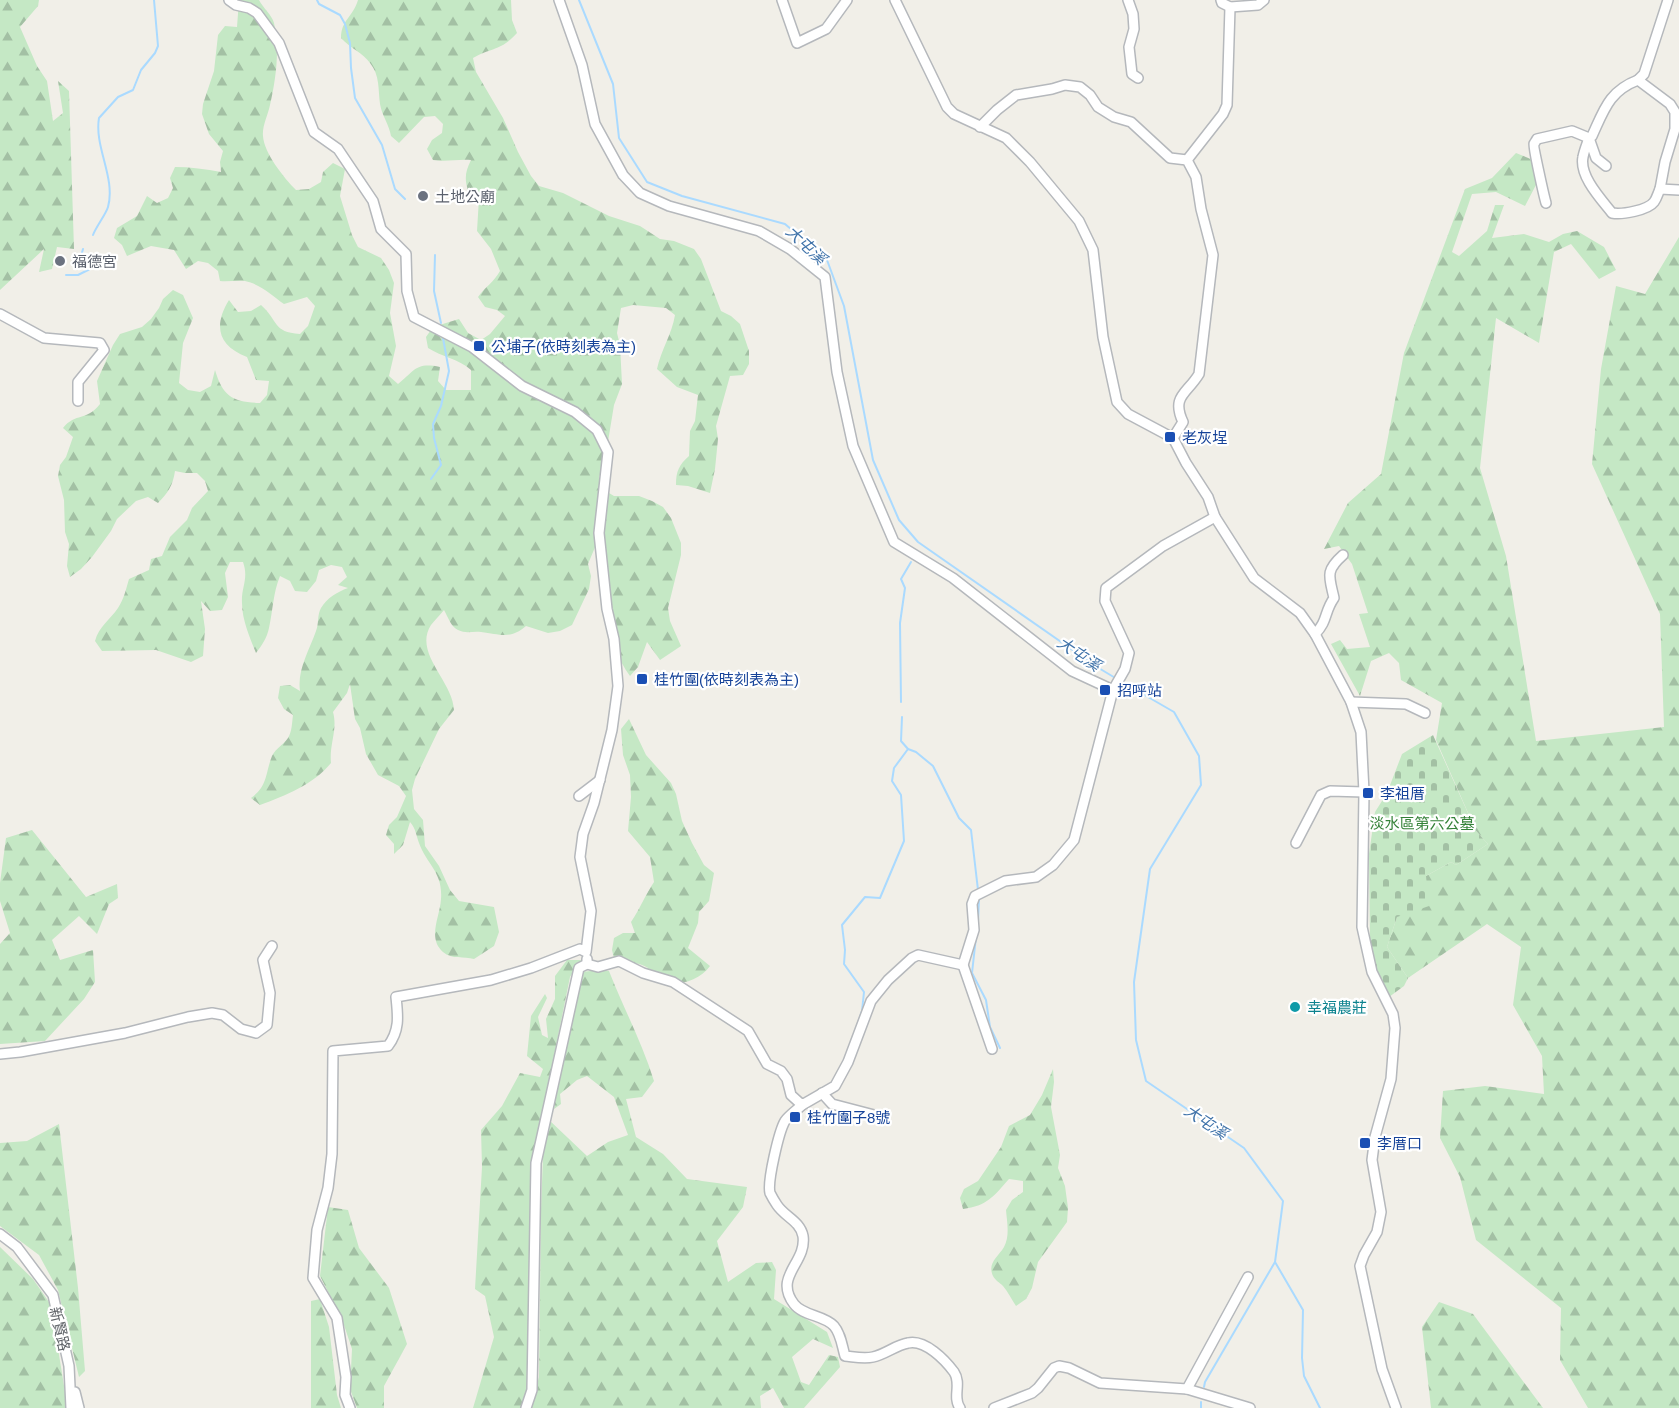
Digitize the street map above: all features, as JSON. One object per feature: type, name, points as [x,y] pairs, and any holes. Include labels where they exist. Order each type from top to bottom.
[{"type":"street","points":[[229,0],[257,13],[279,43],[314,132],[338,149],[373,201],[381,229],[406,254],[408,291],[414,317],[472,347],[522,386],[575,412],[597,430],[608,452],[599,533],[606,609],[614,639],[618,686],[612,730],[600,780],[583,834],[580,857],[591,911],[586,952],[587,963]]},
{"type":"street","points":[[559,0],[582,65],[595,124],[623,175],[640,193],[669,206],[759,231],[790,249],[825,277],[837,372],[853,446],[894,542],[953,579],[1072,671],[1114,688]]},
{"type":"street","points":[[782,0],[797,43],[826,29],[847,0]]},
{"type":"street","points":[[895,0],[947,107],[954,114],[1005,138],[1079,220],[1093,250],[1103,337],[1117,402],[1128,414],[1173,438],[1208,497],[1215,517],[1254,578],[1300,613],[1315,634],[1351,702],[1362,732],[1364,792],[1362,927],[1372,972],[1393,1014],[1395,1028],[1391,1079],[1375,1137],[1372,1160],[1381,1212],[1377,1232],[1360,1266],[1382,1369],[1396,1408]]},
{"type":"street","points":[[1128,0],[1133,14],[1134,29],[1128,47],[1132,74],[1138,78]]},
{"type":"street","points":[[1221,0],[1230,7],[1258,5],[1264,0]]},
{"type":"street","points":[[1638,80],[1670,104],[1675,112],[1675,129],[1656,200],[1652,205],[1626,214],[1612,213],[1600,198],[1584,169],[1582,159],[1589,138],[1610,99],[1625,85],[1638,80],[1644,74],[1668,0]]},
{"type":"street","points":[[1187,159],[1223,114],[1227,105],[1230,7]]},
{"type":"street","points":[[980,127],[1016,95],[1065,85],[1080,87],[1090,95],[1098,107],[1114,117],[1131,122],[1170,158],[1187,159]]},
{"type":"street","points":[[1546,203],[1534,143],[1537,139],[1572,131],[1589,138],[1596,158],[1606,166]]},
{"type":"street","points":[[1173,438],[1183,422],[1177,411],[1181,394],[1192,386],[1199,374],[1214,255],[1201,209],[1196,177],[1187,159]]},
{"type":"street","points":[[1660,189],[1679,190]]},
{"type":"street","points":[[0,314],[45,338],[100,343],[104,350],[78,382],[78,401]]},
{"type":"street","points":[[992,1049],[963,965],[974,930],[972,904],[979,894],[1005,881],[1036,877],[1053,865],[1074,840],[1114,688],[1125,669],[1129,653],[1105,602],[1106,588],[1163,546],[1215,517]]},
{"type":"street","points":[[1315,634],[1324,626],[1328,606],[1334,598],[1328,573],[1333,563],[1343,555]]},
{"type":"street","points":[[1351,702],[1406,704],[1425,713]]},
{"type":"street","points":[[579,796],[600,780]]},
{"type":"street","points":[[1296,843],[1321,795],[1330,790],[1364,792]]},
{"type":"street","points":[[0,1054],[125,1033],[212,1013],[223,1015],[241,1029],[256,1033],[267,1025],[270,993],[263,960],[272,946]]},
{"type":"street","points":[[350,1408],[345,1395],[345,1377],[337,1318],[313,1278],[317,1230],[328,1188],[332,1154],[333,1051],[388,1046],[396,1035],[398,1020],[396,997],[491,980],[531,968],[572,951],[580,949],[586,952]]},
{"type":"street","points":[[960,1408],[956,1399],[958,1391],[955,1374],[927,1347],[909,1342],[874,1357],[845,1356],[839,1333],[832,1324],[799,1309],[794,1304],[787,1289],[787,1282],[790,1270],[803,1246],[802,1235],[800,1227],[785,1215],[770,1192],[775,1153],[785,1121],[802,1105],[835,1086],[848,1062],[871,1001],[888,981],[918,955],[963,965]]},
{"type":"street","points":[[587,963],[598,967],[618,961],[644,974],[673,982],[748,1031],[767,1064],[781,1071],[787,1079],[791,1095],[802,1105]]},
{"type":"street","points":[[526,1408],[532,1390],[536,1163],[579,968],[587,963]]},
{"type":"street","points":[[822,1093],[832,1104],[878,1116]]},
{"type":"street","name":"新賢路","points":[[0,1234],[17,1247],[53,1295],[69,1366],[71,1408]]},
{"type":"street","points":[[1187,1389],[1248,1277]]},
{"type":"street","points":[[69,1366],[79,1408]]},
{"type":"street","points":[[994,1408],[1032,1393],[1054,1368],[1059,1366],[1069,1368],[1100,1383],[1187,1389],[1251,1408]]},
{"type":"green space","points":[[0,0],[39,0],[38,6],[20,27],[37,66],[47,81],[53,121],[63,113],[58,81],[69,91],[74,249],[57,247],[52,269],[39,272],[44,249],[0,290]]},
{"type":"green space","points":[[239,0],[259,0],[274,23],[277,43],[275,74],[263,132],[267,150],[296,190],[309,189],[321,182],[323,172],[333,163],[345,169],[340,196],[352,235],[358,247],[381,258],[389,270],[394,283],[390,313],[396,346],[389,376],[398,384],[416,369],[432,366],[440,367],[438,381],[446,390],[471,390],[471,370],[428,348],[426,337],[433,327],[459,319],[468,333],[481,340],[490,334],[505,316],[497,310],[485,307],[478,297],[500,271],[491,249],[477,231],[479,198],[469,193],[466,184],[466,172],[471,160],[433,160],[427,149],[432,140],[442,133],[443,124],[435,116],[424,117],[399,143],[391,136],[381,108],[377,78],[373,68],[364,56],[341,38],[343,27],[358,0],[511,0],[512,20],[517,33],[501,46],[473,58],[476,72],[503,118],[531,176],[539,186],[563,193],[609,216],[640,226],[660,239],[674,241],[694,249],[701,259],[721,311],[740,324],[749,351],[749,364],[743,375],[730,376],[716,426],[718,439],[710,493],[676,485],[679,469],[689,456],[690,431],[695,421],[698,395],[677,387],[657,369],[675,315],[666,308],[633,305],[621,308],[617,333],[620,345],[622,384],[614,405],[604,466],[599,477],[604,490],[614,496],[639,496],[652,501],[663,507],[671,518],[681,543],[681,555],[668,608],[670,621],[681,646],[660,660],[647,642],[638,667],[630,676],[622,663],[611,630],[598,540],[588,564],[591,576],[589,589],[572,625],[560,631],[548,633],[526,626],[510,635],[464,632],[453,627],[444,610],[431,625],[427,636],[427,646],[430,657],[452,699],[454,710],[439,729],[415,779],[412,790],[414,809],[423,820],[425,846],[439,866],[450,890],[459,901],[494,907],[499,932],[494,946],[474,959],[450,956],[438,946],[435,934],[441,899],[440,882],[422,851],[410,822],[403,845],[394,854],[394,844],[386,835],[389,825],[397,817],[406,796],[399,786],[378,775],[366,754],[360,728],[355,719],[350,684],[347,693],[333,712],[335,725],[331,763],[308,783],[279,798],[260,805],[251,798],[263,784],[274,753],[290,733],[293,715],[284,709],[278,698],[280,686],[290,685],[300,691],[302,668],[317,628],[321,608],[326,601],[348,588],[338,585],[347,577],[342,567],[331,565],[319,570],[316,581],[307,592],[295,591],[290,581],[280,576],[274,595],[268,632],[256,653],[242,609],[245,578],[243,562],[230,562],[225,573],[228,597],[222,610],[210,611],[201,601],[205,629],[203,656],[191,662],[156,650],[102,651],[95,641],[102,627],[120,605],[129,579],[149,570],[151,559],[162,556],[170,537],[187,520],[192,508],[208,491],[205,481],[197,473],[175,471],[170,488],[158,503],[148,497],[136,501],[117,519],[111,531],[81,569],[70,577],[67,566],[69,544],[65,532],[64,500],[58,476],[60,465],[66,457],[73,437],[63,428],[72,420],[95,410],[100,404],[97,381],[120,334],[142,327],[151,319],[163,299],[173,290],[183,295],[193,318],[183,343],[179,383],[188,390],[200,392],[211,386],[215,370],[222,386],[230,396],[243,401],[260,403],[267,395],[269,381],[256,380],[247,357],[230,347],[221,334],[221,318],[229,300],[238,312],[251,311],[261,305],[280,328],[300,334],[308,326],[315,306],[307,297],[284,304],[251,283],[220,281],[218,271],[208,263],[198,261],[186,269],[174,250],[151,246],[127,256],[122,245],[114,238],[117,228],[137,216],[147,196],[157,203],[168,198],[173,188],[170,178],[175,167],[221,172],[220,162],[223,151],[209,134],[202,114],[203,104],[214,71],[218,35],[225,26],[237,27]]},
{"type":"green space","points":[[1516,153],[1533,160],[1538,181],[1525,206],[1496,192],[1472,194],[1452,252],[1459,256],[1487,231],[1495,205],[1504,205],[1492,238],[1524,234],[1549,242],[1563,234],[1577,231],[1604,247],[1616,270],[1599,279],[1571,244],[1554,252],[1539,343],[1496,318],[1480,468],[1506,556],[1536,741],[1664,727],[1660,614],[1592,464],[1601,369],[1616,286],[1645,294],[1679,237],[1679,1408],[1588,1408],[1560,1360],[1561,1308],[1476,1240],[1460,1177],[1440,1138],[1443,1091],[1485,1086],[1544,1094],[1542,1056],[1513,1005],[1521,947],[1487,924],[1408,978],[1387,947],[1397,917],[1426,876],[1451,862],[1456,865],[1488,844],[1476,831],[1436,740],[1442,703],[1401,680],[1399,663],[1389,653],[1371,661],[1360,696],[1331,644],[1340,640],[1347,649],[1370,647],[1359,614],[1368,613],[1352,564],[1339,546],[1324,549],[1348,503],[1381,474],[1404,353],[1465,189],[1492,178]]},
{"type":"green space","points":[[629,719],[646,755],[671,783],[682,821],[692,843],[704,865],[714,873],[709,901],[699,912],[698,923],[688,948],[710,966],[698,977],[683,983],[674,984],[650,979],[648,968],[636,963],[615,962],[612,950],[614,938],[623,933],[635,933],[631,922],[654,882],[650,857],[628,831],[630,775],[623,755],[621,729]]},
{"type":"green space","name":"淡水區第六公墓","points":[[1433,735],[1476,831],[1488,844],[1456,865],[1451,862],[1426,876],[1429,906],[1397,917],[1387,947],[1408,978],[1404,986],[1389,997],[1376,970],[1370,941],[1369,854],[1375,812],[1387,793],[1402,754]]},
{"type":"green space","points":[[32,830],[86,897],[117,884],[118,898],[109,904],[97,934],[79,916],[52,940],[60,960],[93,950],[95,982],[84,999],[45,1041],[0,1044],[0,944],[10,933],[0,901],[6,838]]},
{"type":"green space","points":[[567,960],[581,960],[570,977],[532,1164],[527,1391],[522,1408],[473,1408],[494,1337],[485,1296],[475,1289],[482,1167],[481,1130],[502,1106],[520,1073],[540,1077],[543,1069],[527,1056],[531,1016],[545,994],[547,998],[538,1017],[542,1035],[548,1038],[546,1019],[555,999],[555,976]]},
{"type":"green space","points":[[609,971],[654,1081],[642,1097],[626,1099],[636,1137],[663,1154],[687,1179],[747,1187],[743,1207],[717,1241],[728,1282],[756,1263],[772,1262],[776,1270],[774,1299],[827,1332],[833,1348],[813,1339],[792,1357],[801,1382],[809,1385],[829,1355],[838,1357],[840,1367],[804,1408],[784,1408],[773,1388],[760,1396],[761,1408],[531,1408],[539,1377],[541,1209],[543,1156],[548,1119],[587,1156],[608,1142],[628,1135],[614,1097],[587,1076],[577,1080],[560,1094],[561,1104],[554,1109],[581,972]]},
{"type":"green space","points":[[1053,1069],[1051,1107],[1060,1155],[1058,1168],[1065,1186],[1067,1222],[1038,1262],[1032,1288],[1026,1299],[1016,1306],[1005,1288],[994,1277],[991,1267],[1006,1243],[1008,1229],[1006,1210],[1012,1200],[1023,1192],[1023,1181],[1009,1179],[984,1203],[971,1208],[963,1209],[960,1198],[964,1189],[978,1181],[1001,1147],[1009,1126],[1030,1115]]},
{"type":"green space","points":[[59,1124],[85,1371],[79,1377],[58,1290],[39,1255],[0,1226],[0,1143],[27,1141]]},
{"type":"green space","points":[[328,1207],[348,1210],[359,1248],[389,1288],[407,1344],[384,1386],[384,1408],[357,1408],[350,1389],[352,1349],[342,1319],[320,1276]]},
{"type":"green space","points":[[0,1247],[33,1279],[51,1305],[66,1408],[0,1408]]},
{"type":"green space","points":[[320,1299],[329,1327],[337,1395],[341,1408],[311,1408],[311,1301]]},
{"type":"green space","points":[[1439,1302],[1473,1314],[1543,1408],[1431,1408],[1422,1327]]},
{"type":"waterway","points":[[93,235],[107,210],[110,196],[99,140],[99,118],[118,97],[133,90],[141,70],[155,53],[158,46],[154,0]]},
{"type":"waterway","points":[[317,0],[319,4],[340,15],[345,24],[350,43],[355,98],[382,145],[395,189],[405,199]]},
{"type":"waterway","name":"大屯溪","points":[[579,0],[613,84],[619,138],[647,182],[682,196],[785,224],[827,260],[844,306],[873,460],[899,520],[918,542],[1117,679]]},
{"type":"waterway","points":[[66,275],[78,275],[92,268],[81,256],[83,249]]},
{"type":"waterway","points":[[435,255],[434,291],[441,323]]},
{"type":"waterway","points":[[431,479],[441,465],[433,424],[441,406],[449,371],[443,338]]},
{"type":"waterway","points":[[901,702],[900,623],[905,588],[901,579],[911,562]]},
{"type":"waterway","name":"大屯溪","points":[[1122,682],[1174,712],[1199,756],[1201,785],[1150,869],[1134,982],[1136,1040],[1146,1081],[1244,1148],[1283,1201],[1275,1262],[1204,1387]]},
{"type":"waterway","points":[[902,717],[901,741],[908,749],[916,752],[933,766],[959,818],[971,830],[978,890]]},
{"type":"waterway","points":[[856,1029],[862,1011],[864,992],[844,964],[842,925],[865,897],[880,898],[904,841],[901,795],[892,781],[894,768],[908,749]]},
{"type":"waterway","points":[[978,922],[979,898]]},
{"type":"waterway","points":[[976,937],[972,973],[986,1000],[990,1027],[1000,1048]]},
{"type":"waterway","points":[[1275,1262],[1303,1310],[1304,1376],[1320,1408]]},
{"type":"waterway","name":"大屯溪","points":[[1201,1402],[1201,1408]]},
{"type":"place","name":"土地公廟","points":[[423,196]]},
{"type":"place","name":"福德宮","points":[[60,261]]},
{"type":"place","name":"公埔子(依時刻表為主)","points":[[479,346]]},
{"type":"place","name":"老灰埕","points":[[1170,437]]},
{"type":"place","name":"桂竹圍(依時刻表為主)","points":[[642,679]]},
{"type":"place","name":"招呼站","points":[[1105,690]]},
{"type":"place","name":"李祖厝","points":[[1368,793]]},
{"type":"place","name":"幸福農莊","points":[[1295,1007]]},
{"type":"place","name":"桂竹圍子8號","points":[[795,1117]]},
{"type":"place","name":"李厝口","points":[[1365,1143]]}]
